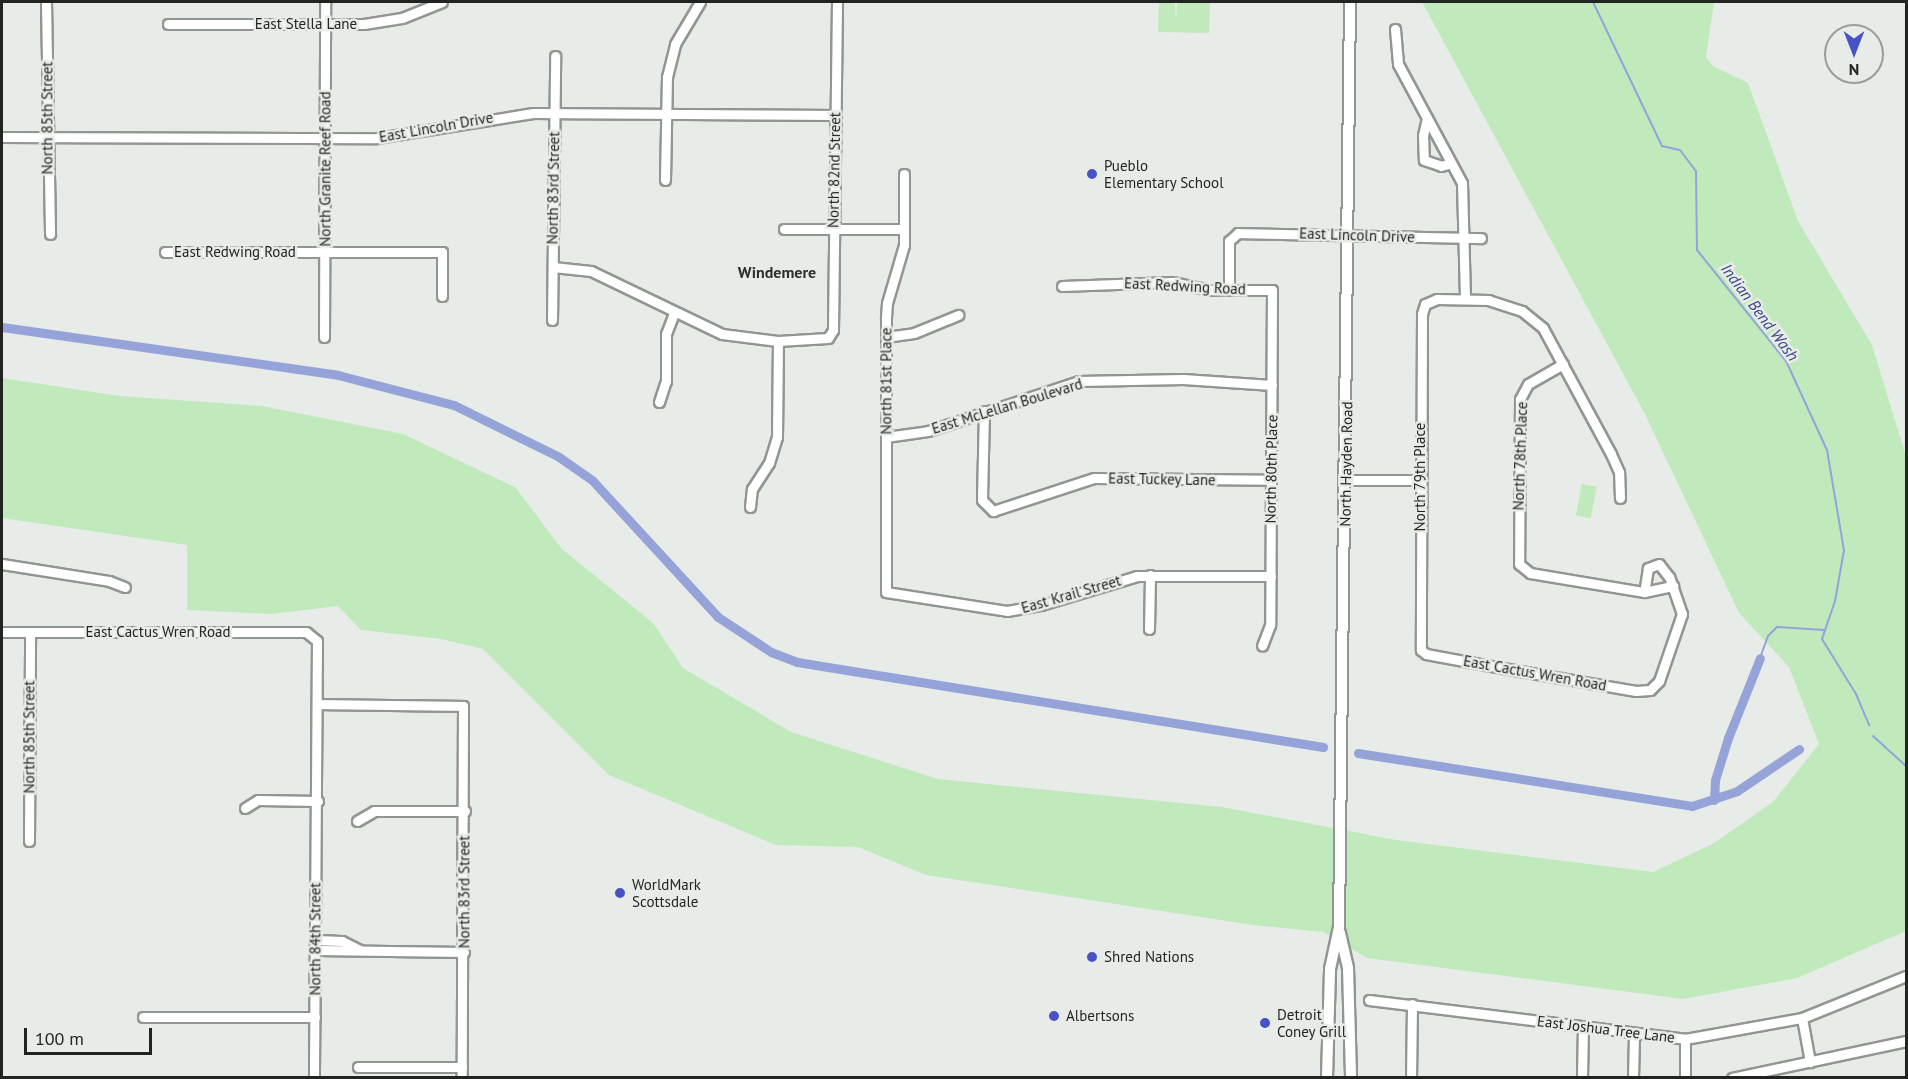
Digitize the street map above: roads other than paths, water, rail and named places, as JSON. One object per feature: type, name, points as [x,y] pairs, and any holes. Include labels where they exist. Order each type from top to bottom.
[{"type":"main road","name":"North Hayden Road","points":[[1327,1077],[1330,969],[1339,927],[1340,729],[1347,480],[1350,2]]},
{"type":"main road","name":"North Hayden Road","points":[[1339,927],[1348,968],[1351,1077]]},
{"type":"street","name":"North 85th Street","points":[[46,2],[50,234]]},
{"type":"street","name":"North Granite Reef Road","points":[[324,337],[325,2]]},
{"type":"street","name":"East Stella Lane","points":[[168,24],[382,22],[441,2]]},
{"type":"street","points":[[665,180],[667,77],[675,44],[700,2]]},
{"type":"street","name":"North 82nd Street","points":[[778,341],[828,338],[833,330],[832,229],[837,2]]},
{"type":"street","points":[[1395,29],[1395,58],[1451,163],[1464,193],[1465,299],[1489,300],[1522,311],[1543,328],[1611,454],[1619,472],[1620,498]]},
{"type":"street","name":"North 83rd Street","points":[[552,320],[555,56]]},
{"type":"street","name":"East Lincoln Drive","points":[[2,137],[399,137],[489,118],[554,112],[835,115]]},
{"type":"street","points":[[1427,118],[1423,135],[1424,160],[1441,166],[1451,163]]},
{"type":"street","name":"North 81st Place","points":[[886,592],[887,303],[901,266],[904,174]]},
{"type":"street","points":[[783,229],[904,229]]},
{"type":"street","name":"East Lincoln Drive","points":[[1229,290],[1229,249],[1233,236],[1247,231],[1481,238]]},
{"type":"street","name":"East Redwing Road","points":[[165,252],[442,252],[442,296]]},
{"type":"street","points":[[553,267],[591,271],[674,313],[722,334],[778,341],[777,437],[769,463],[752,489],[750,507]]},
{"type":"street","name":"East Redwing Road","points":[[1062,286],[1172,282],[1229,290],[1272,290]]},
{"type":"street","name":"North 80th Place","points":[[1262,646],[1270,625],[1272,290]]},
{"type":"street","name":"North 79th Place","points":[[1421,650],[1422,314],[1425,304],[1437,299],[1465,299]]},
{"type":"street","points":[[658,402],[666,381],[666,334],[674,313]]},
{"type":"street","points":[[886,337],[914,333],[958,315]]},
{"type":"street","name":"North 78th Place","points":[[1563,364],[1528,384],[1520,399],[1517,558],[1521,568],[1644,592]]},
{"type":"street","name":"East McLellan Boulevard","points":[[886,437],[928,431],[1079,381],[1184,379],[1272,385]]},
{"type":"street","name":"East Tuckey Lane","points":[[984,411],[982,500],[986,508],[993,511],[1094,478],[1271,480]]},
{"type":"street","points":[[1347,480],[1420,480]]},
{"type":"street","points":[[2,564],[109,581],[125,588]]},
{"type":"street","points":[[1654,564],[1664,567],[1673,586],[1644,592],[1648,568],[1654,564]]},
{"type":"street","points":[[1149,575],[1149,629]]},
{"type":"street","name":"East Krail Street","points":[[886,592],[988,609],[1024,610],[1121,579],[1149,575],[1270,576]]},
{"type":"street","name":"East Cactus Wren Road","points":[[1421,650],[1426,654],[1469,662],[1636,691],[1650,690],[1659,681],[1681,624],[1682,614],[1673,586]]},
{"type":"street","name":"East Cactus Wren Road","points":[[2,632],[306,632],[317,641],[318,704]]},
{"type":"street","name":"North 85th Street","points":[[29,841],[30,632]]},
{"type":"street","points":[[245,808],[258,800],[318,801],[318,704]]},
{"type":"street","name":"North 83rd Street","points":[[318,704],[463,706],[465,811],[462,1077]]},
{"type":"street","name":"North 84th Street","points":[[314,1077],[318,801]]},
{"type":"street","points":[[357,821],[374,811],[465,811]]},
{"type":"street","points":[[316,945],[360,950],[464,952]]},
{"type":"street","name":"East Joshua Tree Lane","points":[[1370,1000],[1634,1035],[1685,1039],[1802,1018],[1906,976]]},
{"type":"street","points":[[1411,1077],[1412,1004]]},
{"type":"street","points":[[143,1017],[315,1017]]},
{"type":"street","points":[[1802,1018],[1810,1062]]},
{"type":"street","points":[[1582,1077],[1583,1028]]},
{"type":"street","points":[[1633,1077],[1634,1035]]},
{"type":"street","points":[[1685,1039],[1685,1077]]},
{"type":"street","points":[[1732,1077],[1906,1041]]},
{"type":"street","points":[[358,1067],[462,1067]]},
{"type":"waterway","name":"Indian Bend Wash","points":[[1593,2],[1662,146],[1680,150],[1696,171],[1697,250],[1786,361],[1827,450],[1844,550],[1835,601],[1822,639],[1856,694],[1869,725]]},
{"type":"waterway","points":[[2,327],[338,375],[454,405],[559,457],[592,480],[718,617],[771,652],[797,662],[1323,747]]},
{"type":"waterway","points":[[1760,658],[1768,636],[1777,627],[1824,630]]},
{"type":"waterway","points":[[1714,800],[1715,780],[1728,738],[1760,658]]},
{"type":"waterway","name":"Indian Bend Wash","points":[[1873,736],[1906,766]]},
{"type":"waterway","points":[[1358,753],[1692,806],[1737,791],[1799,749]]},
{"type":"place","name":"Pueblo Elementary School","points":[[1092,174]]},
{"type":"place","name":"WorldMark Scottsdale","points":[[620,893]]},
{"type":"place","name":"Shred Nations","points":[[1092,957]]},
{"type":"place","name":"Albertsons","points":[[1054,1016]]},
{"type":"place","name":"Detroit Coney Grill","points":[[1265,1023]]},
{"type":"district","name":"Windemere","points":[[777,272]]}]
